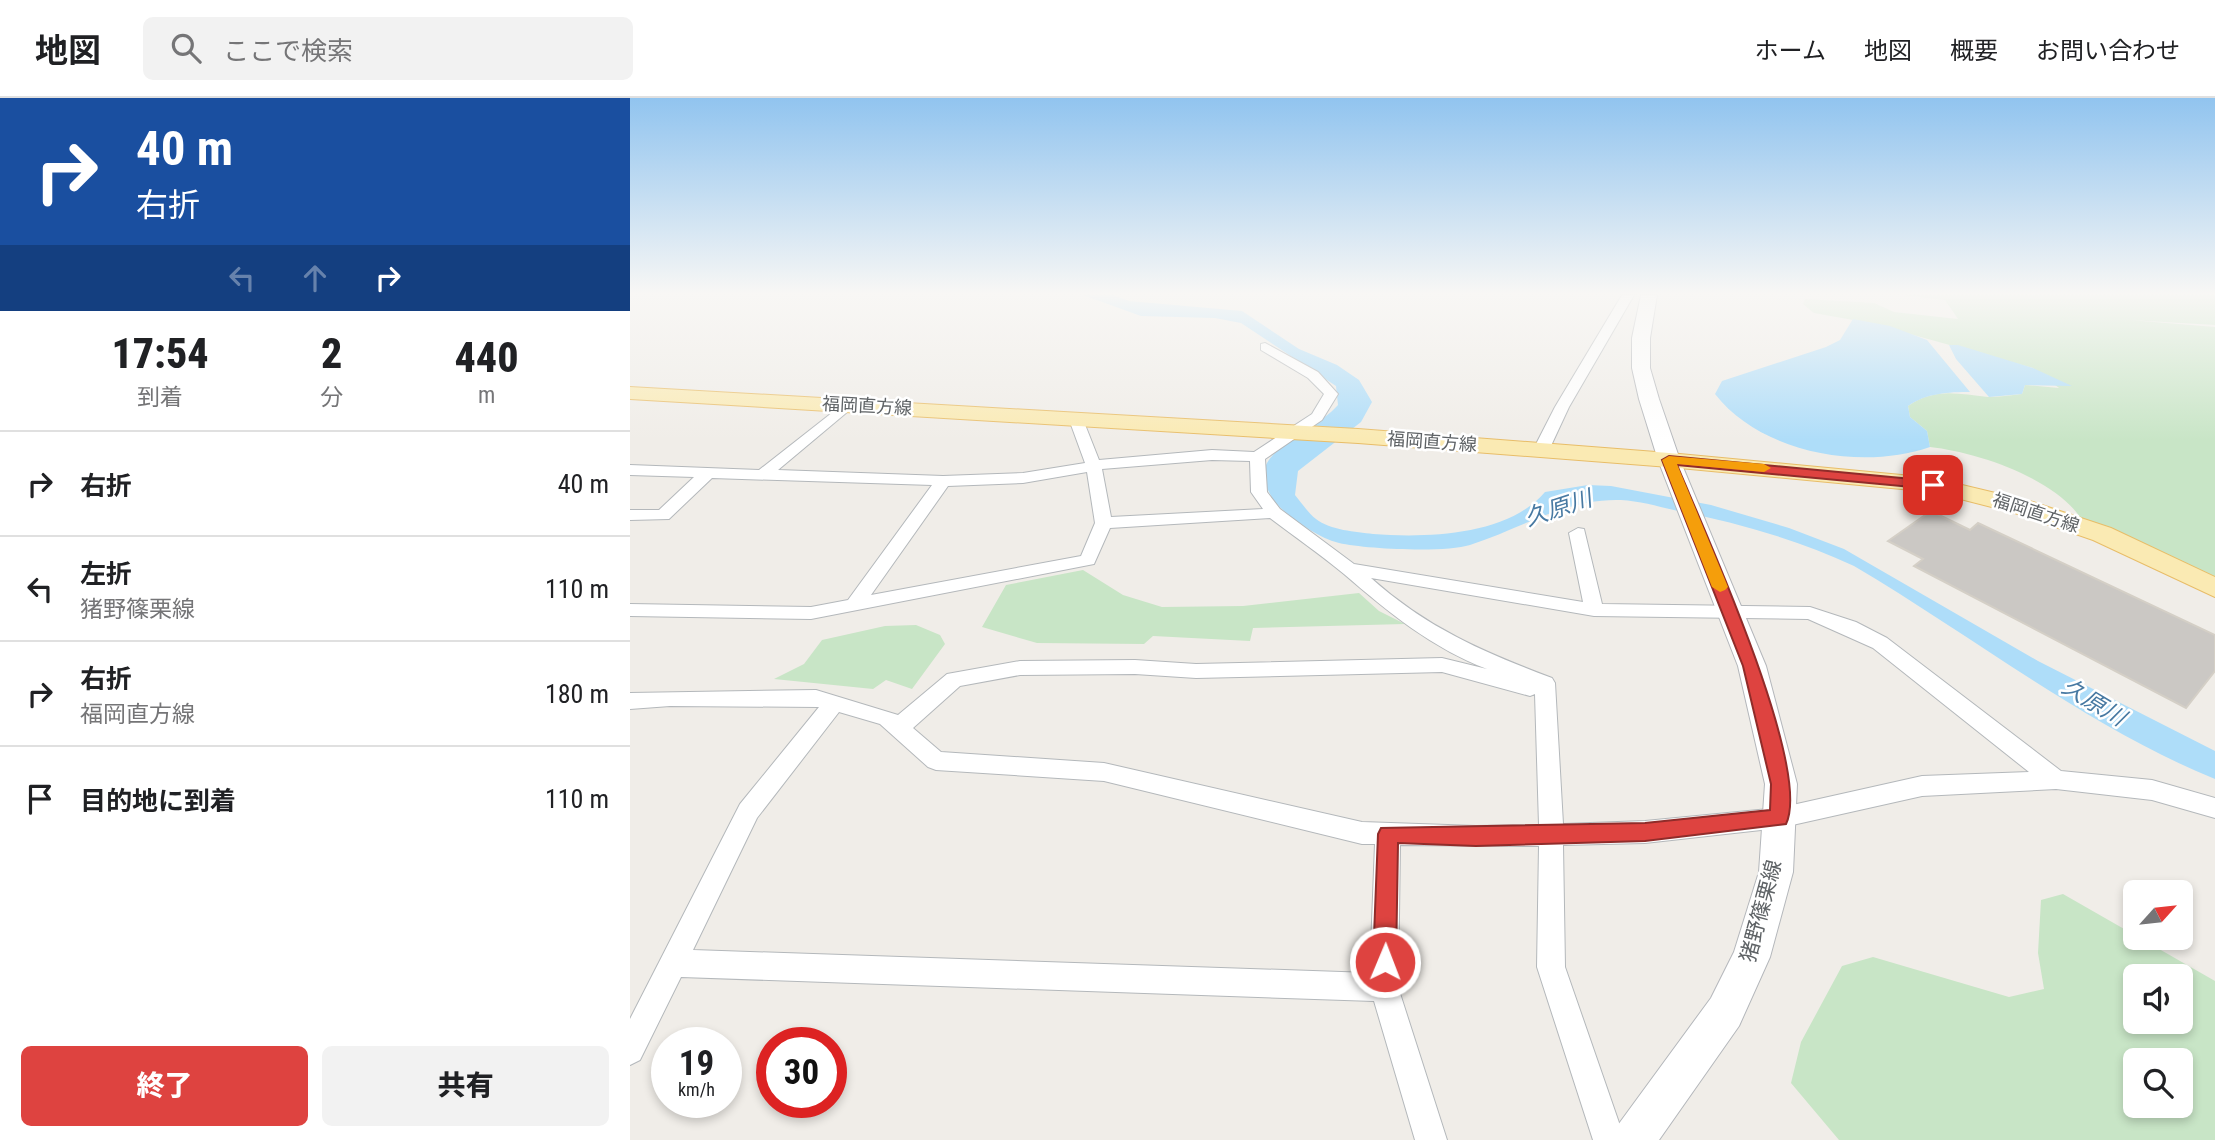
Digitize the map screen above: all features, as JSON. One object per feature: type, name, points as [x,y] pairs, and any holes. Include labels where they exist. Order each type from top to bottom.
[{"type":"main road","name":"猪野篠栗線","points":[[1633,1140],[1725,1012],[1751,957],[1776,872],[1781,784],[1752,666],[1669,460],[1641,368],[1641,344]]},
{"type":"main road","name":"福岡直方線","points":[[630,393],[1080,417],[1358,436],[1669,460],[1933,485],[1996,499],[2102,534],[2215,588]]},
{"type":"street","points":[[1541,450],[1562,407],[1599,344]]},
{"type":"street","points":[[630,470],[943,481],[1023,478],[1121,461],[1212,455],[1256,457],[1317,416],[1331,394],[1313,375],[1265,347]]},
{"type":"street","points":[[765,473],[847,405]]},
{"type":"street","points":[[630,610],[811,613],[1088,560],[1103,523],[1094,467],[1077,422],[1080,417]]},
{"type":"street","points":[[1256,457],[1259,492],[1274,513],[1349,569],[1379,596],[1470,655],[1545,683]]},
{"type":"street","points":[[630,515],[663,515],[710,471]]},
{"type":"street","points":[[854,605],[943,481]]},
{"type":"street","points":[[1103,523],[1274,513]]},
{"type":"street","points":[[1578,533],[1594,610]]},
{"type":"street","points":[[1349,569],[1594,610],[1810,613],[1880,643],[2056,780]]},
{"type":"street","points":[[899,727],[954,679],[1020,668],[1135,667],[1196,671],[1443,665],[1534,689],[1545,683]]},
{"type":"street","points":[[1545,683],[1551,834],[1552,967],[1609,1140]]},
{"type":"street","points":[[633,705],[816,698],[887,718],[936,761],[1104,772],[1362,833],[1476,837],[1645,832],[1779,818],[1922,786],[2056,780],[2152,790],[2215,808]]},
{"type":"street","points":[[630,1050],[748,811],[834,703]]},
{"type":"street","points":[[1388,834],[1384,987],[1431,1140]]},
{"type":"street","points":[[673,963],[1384,987]]},
{"type":"green space","points":[[1945,344],[2215,344],[2215,577],[2080,517],[2051,490],[2012,469],[1969,454],[1930,447],[1927,431],[1910,417],[1908,406],[1938,394],[1992,397],[2022,394],[2025,385],[2059,388],[2033,368]]},
{"type":"green space","points":[[1083,570],[1123,595],[1162,607],[1243,606],[1359,593],[1379,611],[1405,624],[1253,628],[1250,641],[1153,636],[1144,644],[1037,643],[982,627],[1006,585]]},
{"type":"green space","points":[[916,625],[940,635],[945,644],[912,689],[886,680],[873,689],[774,679],[804,664],[822,640],[885,626]]},
{"type":"green space","points":[[2063,894],[2123,928],[2123,950],[2161,950],[2185,964],[2123,964],[2123,1034],[2193,1034],[2193,968],[2215,981],[2215,1140],[1839,1140],[1791,1083],[1801,1042],[1842,966],[1873,957],[2009,997],[2044,989],[2038,953],[2041,900]]},
{"type":"water","name":"久原川","points":[[1272,344],[1291,344],[1337,365],[1359,380],[1372,402],[1361,422],[1298,471],[1295,495],[1313,517],[1328,526],[1394,535],[1465,531],[1510,518],[1529,507],[1545,492],[1588,485],[1611,486],[1711,505],[1789,528],[1844,549],[2038,661],[2215,751],[2215,779],[2121,734],[1854,566],[1790,540],[1746,527],[1650,504],[1621,500],[1563,509],[1470,545],[1458,547],[1385,548],[1351,545],[1324,538],[1303,526],[1280,507],[1268,491],[1264,471],[1271,457],[1279,449],[1338,405],[1336,386]]},
{"type":"water","points":[[1833,344],[1930,344],[1970,392],[1930,396],[1908,406],[1910,417],[1927,431],[1930,447],[1903,454],[1874,457],[1814,452],[1785,443],[1758,431],[1735,414],[1715,394],[1722,381]]},
{"type":"water","points":[[1949,345],[1958,345],[2033,368],[2072,386],[2025,385],[2022,394],[1989,397],[1956,359]]},
{"type":"building","points":[[1931,511],[1970,530],[1978,523],[2215,635],[2215,671],[2186,708],[1914,566],[1923,559],[1888,541]]},
{"type":"slow traffic","points":[[1720,587],[1669,460],[1764,468]]},
{"type":"route","points":[[1385,962],[1388,834],[1476,837],[1645,832],[1779,818],[1781,784],[1752,666],[1669,460],[1933,485]]}]
